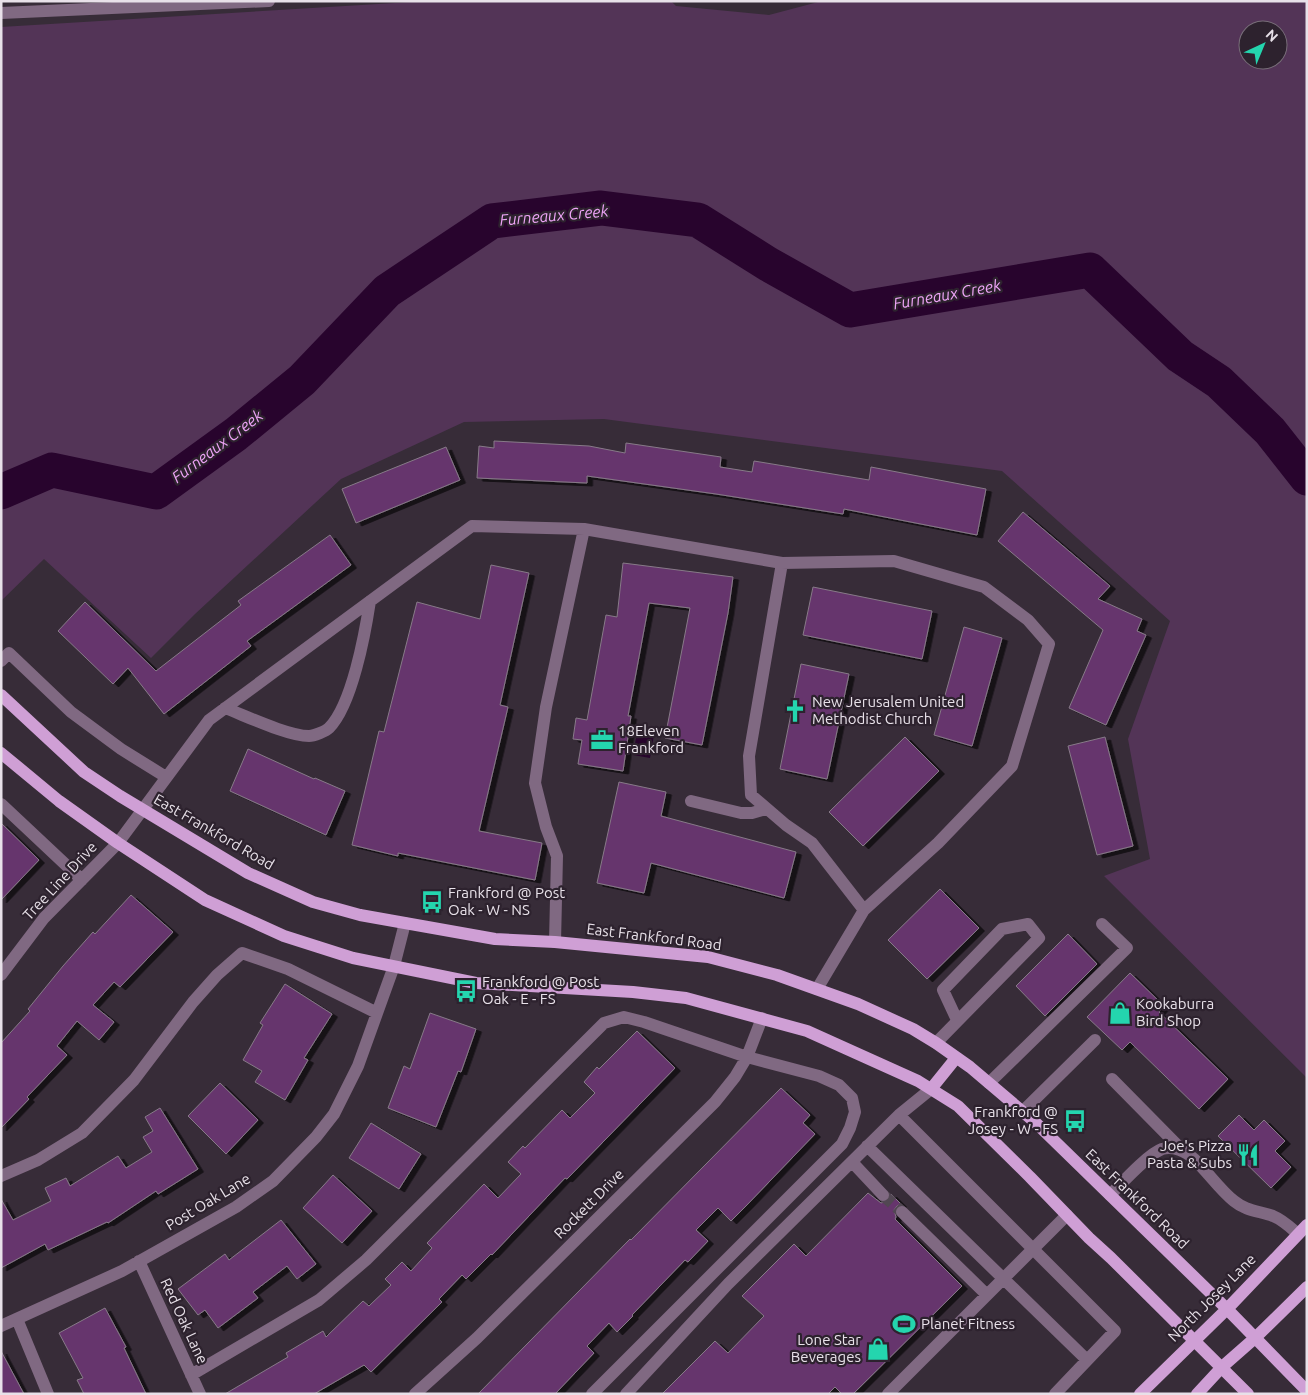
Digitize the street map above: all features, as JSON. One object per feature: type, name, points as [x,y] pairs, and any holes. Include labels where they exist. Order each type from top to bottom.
[{"type":"main road","name":"East Frankford Road","points":[[1,695],[84,772],[248,873],[313,902],[360,916],[495,939],[555,942],[708,957],[777,974],[858,1004],[913,1029],[936,1043],[990,1083],[1023,1112],[1227,1309],[1307,1391]]},
{"type":"main road","points":[[1,753],[59,801],[118,843],[205,900],[275,932],[353,958],[476,983],[633,992],[686,998],[807,1031],[918,1081],[958,1106],[1248,1394]]},
{"type":"main road","points":[[931,1089],[956,1058]]},
{"type":"main road","name":"North Josey Lane","points":[[1140,1394],[1227,1309],[1302,1230]]},
{"type":"main road","points":[[1197,1394],[1222,1367],[1307,1287]]},
{"type":"street","points":[[1,14],[45,6],[269,1]]},
{"type":"street","name":"Tree Line Drive","points":[[1,975],[44,918],[118,843],[210,720],[472,526],[584,529],[782,563],[894,561],[984,587],[1028,620],[1048,644],[1012,766],[938,843],[864,910]]},
{"type":"street","points":[[555,942],[557,856],[546,827],[535,783],[546,708],[584,529]]},
{"type":"street","points":[[782,563],[749,756],[751,795],[766,809],[812,843],[864,910],[817,989]]},
{"type":"street","points":[[225,708],[289,733],[310,736],[329,729],[344,705],[364,638],[370,602]]},
{"type":"street","points":[[1,661],[9,654],[71,712],[121,750],[166,777]]},
{"type":"street","points":[[691,801],[741,813],[752,813],[766,809]]},
{"type":"street","points":[[1,804],[82,880]]},
{"type":"street","name":"Post Oak Lane","points":[[1,1326],[122,1271],[236,1207],[273,1181],[316,1137],[334,1114],[358,1066],[394,966],[405,923]]},
{"type":"street","points":[[936,1043],[1039,938],[1028,924],[1002,929],[943,990],[957,1020]]},
{"type":"street","points":[[990,1083],[1127,948],[1102,924]]},
{"type":"street","points":[[1,1176],[38,1160],[82,1134],[134,1080],[193,1002],[242,953],[288,969],[377,1013]]},
{"type":"street","points":[[191,1375],[320,1300],[366,1260],[604,1023],[624,1017],[644,1022],[747,1057],[819,1076],[839,1085],[852,1098],[855,1112],[842,1144],[592,1394]]},
{"type":"street","name":"Rockett Drive","points":[[415,1394],[477,1338],[715,1102],[735,1077],[747,1057],[762,1018]]},
{"type":"street","points":[[1023,1112],[1095,1040]]},
{"type":"street","points":[[1112,1079],[1183,1151],[1193,1158],[1233,1201],[1243,1208],[1274,1216],[1302,1230]]},
{"type":"street","points":[[626,1394],[728,1284],[899,1115],[931,1089]]},
{"type":"street","points":[[899,1115],[1115,1330],[1055,1394]]},
{"type":"street","points":[[867,1146],[1087,1360]]},
{"type":"street","points":[[1110,1195],[1152,1155],[1172,1148],[1183,1151]]},
{"type":"street","points":[[852,1162],[883,1195]]},
{"type":"street","points":[[902,1212],[987,1295]]},
{"type":"street","points":[[889,1393],[1067,1215]]},
{"type":"street","name":"Red Oak Lane","points":[[139,1261],[200,1394]]},
{"type":"street","points":[[17,1319],[48,1394]]},
{"type":"shaded area","points":[[428,1],[671,1],[676,6],[769,15],[822,1],[1307,1],[1307,1078],[1104,876],[1150,859],[1128,739],[1170,621],[1002,471],[604,419],[464,422],[341,479],[195,614],[151,658],[44,559],[1,601],[1,27]]},
{"type":"shaded area","points":[[638,726],[655,729],[650,758],[633,755]]},
{"type":"building","points":[[494,441],[589,446],[625,453],[626,443],[721,457],[720,467],[752,472],[754,461],[869,480],[871,467],[986,489],[977,535],[844,509],[843,514],[587,476],[587,483],[477,478],[479,446],[494,448]]},
{"type":"building","points":[[446,447],[460,480],[356,523],[342,489]]},
{"type":"building","points":[[1023,512],[1110,586],[1098,599],[1142,619],[1137,631],[1146,635],[1106,725],[1069,708],[1103,630],[998,541]]},
{"type":"building","points":[[330,535],[351,565],[247,641],[251,646],[164,714],[128,668],[113,684],[58,631],[85,602],[156,671],[241,605],[238,601]]},
{"type":"building","points":[[623,563],[733,577],[728,613],[702,745],[665,738],[690,608],[649,603],[628,716],[631,716],[623,771],[578,764],[582,740],[573,739],[576,718],[587,720],[606,615],[617,617]]},
{"type":"building","points":[[491,565],[529,573],[500,705],[508,707],[479,831],[542,843],[535,880],[398,853],[398,856],[352,845],[379,731],[384,732],[417,602],[480,619]]},
{"type":"building","points":[[813,587],[932,611],[922,659],[803,635]]},
{"type":"building","points":[[964,627],[1002,638],[972,746],[934,735]]},
{"type":"building","points":[[801,664],[849,674],[827,779],[780,769]]},
{"type":"building","points":[[905,737],[939,771],[863,846],[829,812]]},
{"type":"building","points":[[1105,737],[1133,846],[1097,855],[1068,746]]},
{"type":"building","points":[[248,749],[345,791],[326,835],[230,791]]},
{"type":"building","points":[[619,782],[666,792],[661,816],[796,852],[784,898],[651,863],[644,893],[597,883]]},
{"type":"building","points":[[1,823],[39,860],[1,900]]},
{"type":"building","points":[[940,889],[979,928],[927,979],[888,940]]},
{"type":"building","points":[[131,895],[173,932],[120,987],[114,982],[93,1005],[114,1022],[99,1040],[77,1021],[57,1046],[67,1055],[27,1097],[29,1099],[1,1128],[1,1043],[30,1011],[28,1009],[63,966],[93,932],[95,934]]},
{"type":"building","points":[[1068,934],[1097,964],[1045,1016],[1016,986]]},
{"type":"building","points":[[1130,973],[1164,1006],[1159,1012],[1228,1079],[1199,1109],[1130,1042],[1122,1050],[1087,1017]]},
{"type":"building","points":[[285,984],[332,1014],[304,1058],[308,1060],[285,1100],[255,1082],[262,1071],[243,1060],[263,1025],[260,1023]]},
{"type":"building","points":[[430,1013],[476,1029],[461,1072],[458,1071],[436,1127],[388,1108],[404,1066],[410,1069]]},
{"type":"building","points":[[637,1031],[675,1068],[567,1179],[565,1178],[492,1255],[466,1279],[462,1275],[439,1299],[442,1302],[371,1372],[364,1365],[314,1394],[225,1394],[288,1357],[286,1353],[323,1331],[326,1337],[363,1301],[369,1306],[391,1285],[385,1279],[402,1262],[411,1271],[432,1248],[427,1243],[484,1184],[498,1198],[521,1174],[508,1162],[523,1146],[525,1148],[562,1110],[570,1118],[595,1093],[584,1082],[597,1067],[599,1069]]},
{"type":"building","points":[[220,1083],[258,1120],[226,1154],[188,1116]]},
{"type":"building","points":[[781,1088],[810,1115],[803,1123],[815,1134],[746,1206],[731,1221],[718,1208],[696,1230],[708,1241],[688,1262],[685,1260],[617,1332],[609,1323],[587,1346],[594,1353],[555,1394],[478,1394],[630,1239]]},
{"type":"building","points":[[160,1108],[198,1169],[158,1194],[156,1191],[108,1223],[48,1250],[45,1244],[1,1268],[1,1199],[13,1220],[51,1201],[45,1188],[66,1178],[70,1186],[118,1156],[126,1168],[152,1152],[143,1137],[153,1131],[145,1117]]},
{"type":"building","points":[[1239,1115],[1254,1130],[1264,1120],[1285,1141],[1275,1151],[1291,1167],[1271,1188],[1218,1136]]},
{"type":"building","points":[[371,1123],[421,1154],[399,1189],[349,1158]]},
{"type":"building","points":[[333,1175],[372,1211],[342,1243],[303,1208]]},
{"type":"building","points":[[868,1193],[881,1203],[888,1201],[891,1194],[901,1204],[894,1210],[895,1219],[962,1286],[853,1394],[842,1394],[835,1387],[828,1394],[662,1394],[715,1341],[728,1353],[764,1316],[742,1296],[794,1244],[806,1256]]},
{"type":"building","points":[[281,1220],[316,1264],[297,1279],[287,1266],[253,1292],[258,1298],[218,1328],[205,1310],[198,1315],[178,1289],[225,1254],[229,1260]]},
{"type":"building","points":[[105,1308],[126,1347],[124,1348],[146,1394],[84,1394],[77,1380],[83,1378],[59,1333]]},
{"type":"building","points":[[1,1351],[24,1394],[1,1394]]},
{"type":"waterway","name":"Furneaux Creek","points":[[1,492],[52,470],[156,492],[236,434],[302,380],[387,291],[492,221],[601,208],[698,220],[768,264],[850,310],[1090,270],[1180,356],[1219,382],[1270,431],[1307,478]]},
{"type":"tunnel","points":[[883,1195],[902,1212]]},
{"type":"place","name":"New Jerusalem United Methodist Church","points":[[795,711]]},
{"type":"place","name":"18Eleven Frankford","points":[[602,740]]},
{"type":"place","name":"Frankford @ Post Oak - W - NS","points":[[432,902]]},
{"type":"place","name":"Frankford @ Post Oak - E - FS","points":[[466,991]]},
{"type":"place","name":"Kookaburra Bird Shop","points":[[1120,1013]]},
{"type":"place","name":"Frankford @ Josey - W - FS","points":[[1075,1121]]},
{"type":"place","name":"Joe's Pizza Pasta & Subs","points":[[1248,1155]]},
{"type":"place","name":"Planet Fitness","points":[[904,1324]]},
{"type":"place","name":"Lone Star Beverages","points":[[878,1349]]}]
